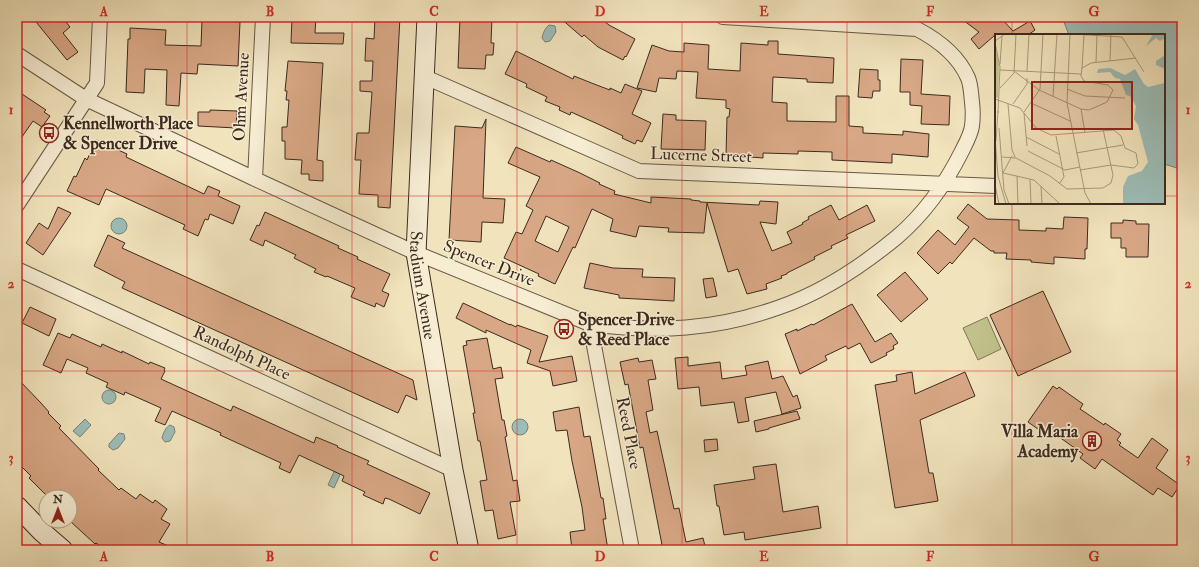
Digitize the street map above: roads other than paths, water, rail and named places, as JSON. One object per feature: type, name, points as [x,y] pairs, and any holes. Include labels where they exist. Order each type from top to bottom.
[{"type":"street","points":[[17,205],[97,83],[100,17]]},
{"type":"street","name":"Ohm Avenue","points":[[255,179],[263,17]]},
{"type":"street","name":"Stadium Avenue","points":[[427,17],[416,253],[453,470],[469,550]]},
{"type":"street","name":"Spencer Drive","points":[[17,54],[86,99],[416,253],[590,324],[618,328],[683,328],[719,324],[781,307],[811,294],[839,279],[869,260],[898,236],[923,210],[955,165],[972,127],[973,110],[968,78],[958,61],[945,46],[917,28],[724,17]]},
{"type":"street","name":"Lucerne Street","points":[[425,77],[639,171],[995,186]]},
{"type":"street","name":"Randolph Place","points":[[17,268],[453,470]]},
{"type":"street","name":"Reed Place","points":[[590,324],[632,550]]},
{"type":"street","points":[[17,506],[62,550]]},
{"type":"water","points":[[1062,17],[1182,17],[1182,193],[1177,168],[1165,164],[1165,34],[1069,34]]},
{"type":"water","points":[[549,25],[555,26],[556,32],[550,41],[545,42],[542,36],[545,29]]},
{"type":"water","points":[[119,218],[125,220],[127,226],[125,232],[119,234],[113,232],[111,226],[113,220]]},
{"type":"water","points":[[106,390],[112,390],[116,394],[116,400],[112,404],[106,404],[102,400],[102,394]]},
{"type":"water","points":[[85,419],[91,425],[80,437],[73,431]]},
{"type":"water","points":[[520,419],[527,424],[528,427],[523,434],[520,435],[513,430],[512,427],[517,420]]},
{"type":"water","points":[[170,425],[174,427],[175,432],[170,441],[165,442],[162,436]]},
{"type":"water","points":[[119,433],[124,434],[125,439],[118,448],[113,450],[109,447],[109,444]]},
{"type":"water","points":[[338,463],[344,466],[334,488],[328,485]]},
{"type":"place","name":"Kennellworth Place & Spencer Drive","points":[[49,133]]},
{"type":"place","name":"Spencer Drive & Reed Place","points":[[564,329]]},
{"type":"place","name":"Villa Maria Academy","points":[[1092,441]]}]
